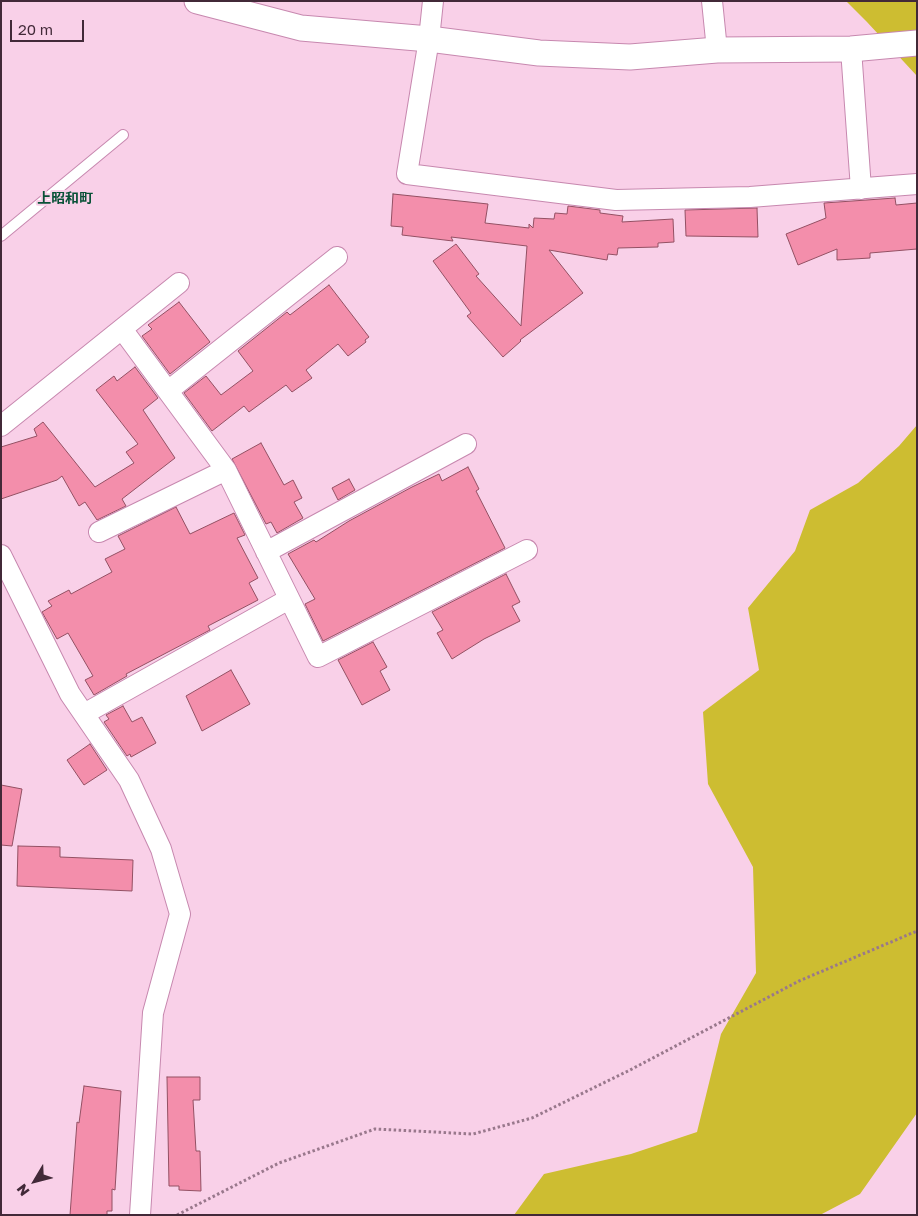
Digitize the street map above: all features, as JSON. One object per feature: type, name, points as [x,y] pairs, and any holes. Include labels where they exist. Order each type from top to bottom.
[{"type":"street","points":[[197,1],[301,28],[429,39],[539,53],[630,57],[717,50],[851,49],[917,43]]},
{"type":"street","points":[[432,1],[429,39],[407,174],[616,200],[750,197],[917,184]]},
{"type":"street","points":[[712,1],[717,50]]},
{"type":"street","points":[[851,49],[861,189]]},
{"type":"street","points":[[168,391],[337,257]]},
{"type":"street","points":[[1,426],[179,283]]},
{"type":"street","points":[[122,329],[226,470],[318,657],[527,550]]},
{"type":"street","points":[[266,552],[466,444]]},
{"type":"street","points":[[99,532],[226,470]]},
{"type":"street","points":[[1,555],[70,694],[129,780],[161,849],[180,914],[153,1014],[140,1215]]},
{"type":"street","points":[[84,714],[289,599]]},
{"type":"lane","points":[[1,236],[123,135]]},
{"type":"path","points":[[177,1215],[279,1163],[376,1129],[473,1134],[532,1118],[630,1070],[799,980],[917,931]]},
{"type":"shaded area","points":[[846,1],[917,1],[917,76],[867,22]]},
{"type":"shaded area","points":[[917,425],[917,1113],[860,1194],[820,1215],[514,1215],[544,1174],[631,1154],[697,1132],[721,1034],[756,973],[753,867],[708,784],[703,712],[759,670],[748,608],[795,551],[810,510],[858,483],[899,446]]},
{"type":"building","points":[[393,194],[488,204],[485,223],[529,228],[529,224],[533,228],[534,218],[554,219],[555,213],[567,214],[568,206],[600,210],[600,213],[623,216],[622,222],[673,219],[674,242],[658,243],[658,247],[618,248],[617,255],[608,254],[607,260],[549,250],[583,293],[520,340],[503,357],[467,316],[471,313],[433,261],[456,244],[479,274],[476,276],[521,326],[527,246],[451,237],[453,241],[402,235],[403,227],[391,226]]},
{"type":"building","points":[[895,198],[896,205],[917,203],[917,249],[870,253],[870,258],[837,260],[837,249],[798,265],[786,234],[826,218],[824,203]]},
{"type":"building","points":[[757,208],[758,237],[686,236],[685,210]]},
{"type":"building","points":[[329,285],[369,337],[365,340],[366,342],[348,356],[338,344],[306,370],[312,378],[292,392],[286,385],[249,412],[244,406],[212,431],[184,393],[206,376],[221,395],[253,371],[238,351],[287,312],[290,315]]},
{"type":"building","points":[[179,302],[210,342],[170,374],[142,336],[152,329],[148,325]]},
{"type":"building","points":[[135,367],[158,398],[143,410],[175,458],[122,499],[126,506],[97,520],[85,502],[79,506],[62,476],[57,480],[1,499],[1,447],[37,436],[34,429],[43,422],[95,487],[134,463],[126,452],[138,444],[96,390],[114,376],[117,381]]},
{"type":"building","points":[[261,443],[284,485],[293,480],[302,498],[294,502],[303,518],[277,533],[271,522],[266,524],[232,459]]},
{"type":"building","points":[[468,467],[479,489],[476,491],[505,548],[323,641],[305,604],[315,599],[288,554],[314,540],[316,542],[349,521],[412,487],[439,474],[442,481]]},
{"type":"building","points":[[349,479],[355,490],[338,500],[332,488]]},
{"type":"building","points":[[176,507],[190,534],[234,513],[245,535],[237,538],[258,578],[249,583],[258,600],[208,626],[210,630],[126,674],[127,676],[94,695],[85,680],[93,676],[68,633],[57,639],[42,612],[52,606],[48,601],[69,590],[71,594],[112,572],[105,559],[125,549],[118,536]]},
{"type":"building","points":[[506,574],[520,602],[512,606],[520,621],[484,639],[452,659],[437,633],[443,630],[432,612]]},
{"type":"building","points":[[373,642],[387,667],[380,671],[390,690],[362,705],[338,660]]},
{"type":"building","points":[[231,670],[250,704],[202,731],[186,696]]},
{"type":"building","points":[[123,706],[132,722],[142,717],[156,743],[131,757],[130,754],[127,756],[104,722],[109,719],[106,715]]},
{"type":"building","points":[[90,744],[107,770],[84,785],[67,760]]},
{"type":"building","points":[[1,785],[22,789],[12,846],[1,845]]},
{"type":"building","points":[[18,846],[60,847],[60,857],[133,860],[132,891],[17,886]]},
{"type":"building","points":[[167,1077],[200,1077],[200,1100],[193,1100],[196,1151],[200,1151],[201,1191],[179,1190],[179,1186],[169,1186]]},
{"type":"building","points":[[84,1086],[121,1091],[115,1190],[112,1189],[112,1211],[107,1211],[107,1215],[70,1215],[77,1122],[79,1123]]},
{"type":"district","name":"上昭和町","points":[[65,199]]}]
